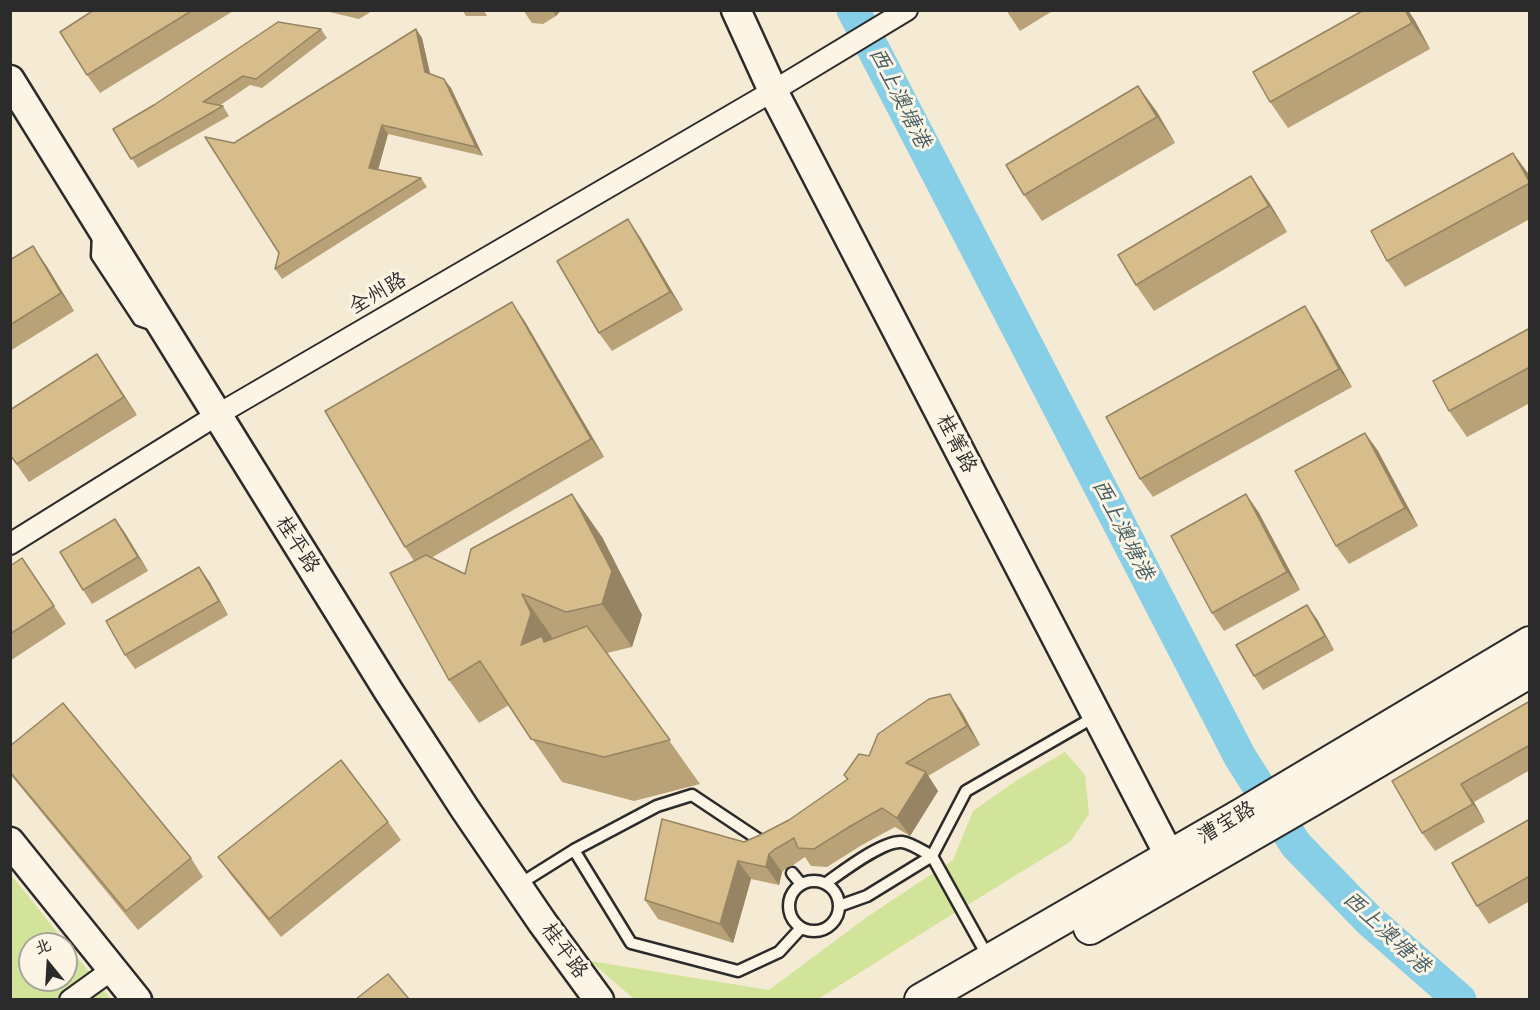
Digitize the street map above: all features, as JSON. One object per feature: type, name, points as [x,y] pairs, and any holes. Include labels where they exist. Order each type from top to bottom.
[{"type":"main road","name":"漕宝路","points":[[1306,790],[1530,643]]},
{"type":"main road","name":"漕宝路","points":[[921,999],[1174,866],[1306,790],[1530,671]]},
{"type":"main road","name":"漕宝路","points":[[966,999],[1174,866]]},
{"type":"street","name":"桂箐路","points":[[736,10],[773,91],[1174,866]]},
{"type":"street","name":"全州路","points":[[10,544],[217,416],[773,91],[907,10]]},
{"type":"street","name":"桂平路","points":[[10,80],[389,692],[465,809],[599,999]]},
{"type":"street","points":[[10,842],[137,999]]},
{"type":"street","points":[[70,999],[113,969]]},
{"type":"lane","points":[[839,906],[867,896],[932,856],[966,792],[1096,716]]},
{"type":"lane","points":[[517,885],[574,850],[657,806],[692,795],[770,846]]},
{"type":"lane","points":[[826,883],[845,869],[890,843],[904,842],[932,856],[990,961]]},
{"type":"lane","points":[[574,850],[631,943],[738,971],[779,952],[801,928]]},
{"type":"lane","points":[[792,873],[801,884]]},
{"type":"lane","points":[[813,880],[826,883],[836,893],[839,906],[836,918],[827,928],[814,932],[801,928],[792,919],[788,906],[791,893],[801,884],[813,880]]},
{"type":"green space","points":[[1065,752],[1085,775],[1089,814],[1070,842],[818,999],[634,999],[590,961],[769,990],[867,917],[953,860],[973,811],[1017,780]]},
{"type":"green space","points":[[11,875],[57,932],[18,932],[18,992],[78,992],[78,958],[111,999],[11,999]]},
{"type":"building","points":[[94,10],[193,10],[87,75],[60,32]]},
{"type":"building","points":[[1364,10],[1405,10],[1412,23],[1270,102],[1253,72]]},
{"type":"building","points":[[278,22],[321,29],[256,79],[243,76],[203,102],[223,106],[131,159],[113,129],[154,105]]},
{"type":"building","points":[[416,29],[425,72],[444,79],[476,147],[382,125],[369,168],[421,178],[275,269],[279,253],[205,137],[234,143]]},
{"type":"building","points":[[1138,86],[1157,117],[1024,195],[1006,165]]},
{"type":"building","points":[[1513,153],[1530,183],[1387,261],[1371,231]]},
{"type":"building","points":[[1251,176],[1269,206],[1136,285],[1118,255]]},
{"type":"building","points":[[628,219],[670,292],[599,333],[557,261]]},
{"type":"building","points":[[33,246],[61,293],[10,325],[10,260]]},
{"type":"building","points":[[512,302],[591,439],[405,547],[325,411]]},
{"type":"building","points":[[1305,306],[1339,369],[1140,479],[1106,417]]},
{"type":"building","points":[[1530,328],[1530,367],[1449,411],[1433,381]]},
{"type":"building","points":[[97,354],[124,397],[17,464],[10,455],[10,410]]},
{"type":"building","points":[[1365,433],[1405,508],[1336,546],[1295,471]]},
{"type":"building","points":[[572,494],[612,571],[602,604],[566,612],[522,594],[531,613],[521,645],[542,636],[544,642],[587,626],[670,740],[604,757],[531,739],[480,661],[449,680],[390,573],[426,555],[465,574],[471,549]]},
{"type":"building","points":[[1246,494],[1287,572],[1212,613],[1171,536]]},
{"type":"building","points":[[115,519],[138,557],[83,590],[60,552]]},
{"type":"building","points":[[22,558],[54,606],[10,634],[10,566]]},
{"type":"building","points":[[199,567],[219,601],[125,655],[106,621]]},
{"type":"building","points":[[1307,605],[1325,636],[1254,676],[1236,645]]},
{"type":"building","points":[[950,694],[967,726],[906,763],[926,772],[897,818],[882,808],[814,849],[798,848],[794,838],[769,854],[766,867],[738,861],[720,924],[645,900],[662,819],[744,842],[789,820],[848,779],[844,775],[859,754],[869,756],[878,734],[929,699]]},
{"type":"building","points":[[1530,701],[1530,745],[1461,784],[1473,804],[1422,833],[1392,781]]},
{"type":"building","points":[[63,703],[191,858],[126,911],[10,772],[10,746]]},
{"type":"building","points":[[341,760],[388,822],[269,919],[218,857]]},
{"type":"building","points":[[1530,819],[1530,876],[1477,906],[1452,863]]},
{"type":"building","points":[[388,974],[409,999],[356,999]]},
{"type":"waterway","name":"西上澳塘港","points":[[853,10],[1240,757],[1296,845],[1369,920],[1460,1000]]}]
